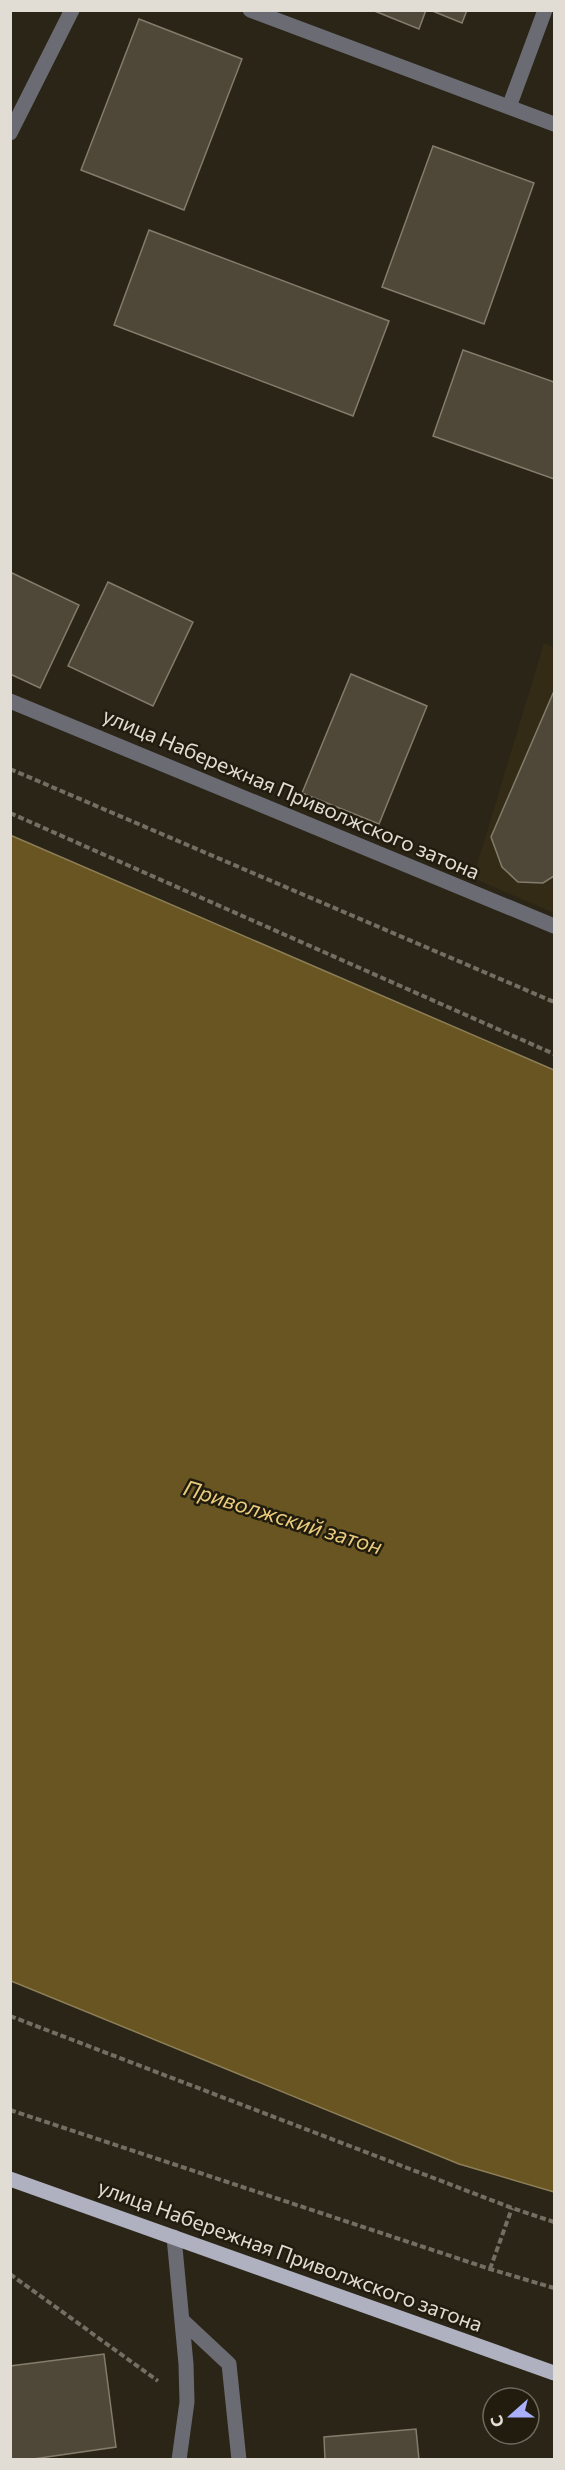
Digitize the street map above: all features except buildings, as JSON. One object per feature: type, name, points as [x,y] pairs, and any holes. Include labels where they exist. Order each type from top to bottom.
[{"type":"main road","name":"улица Набережная Приволжского затона","points":[[10,2179],[555,2373]]},
{"type":"street","points":[[10,133],[72,10]]},
{"type":"street","points":[[250,10],[555,124]]},
{"type":"street","points":[[509,107],[544,10]]},
{"type":"street","name":"улица Набережная Приволжского затона","points":[[10,701],[555,926]]},
{"type":"street","points":[[174,2237],[183,2321],[187,2402],[179,2460]]},
{"type":"street","points":[[183,2321],[229,2364],[238,2460]]},
{"type":"path","points":[[10,769],[555,1002]]},
{"type":"path","points":[[10,813],[555,1054]]},
{"type":"path","points":[[10,2016],[512,2208],[555,2222]]},
{"type":"path","points":[[10,2110],[490,2270],[555,2288]]},
{"type":"path","points":[[490,2270],[512,2208]]},
{"type":"path","points":[[10,2274],[187,2402]]},
{"type":"shaded area","points":[[544,643],[554,647],[554,913],[473,878]]},
{"type":"water","name":"Приволжский затон","points":[[10,835],[554,1070],[554,2192],[459,2164],[11,1981]]}]
